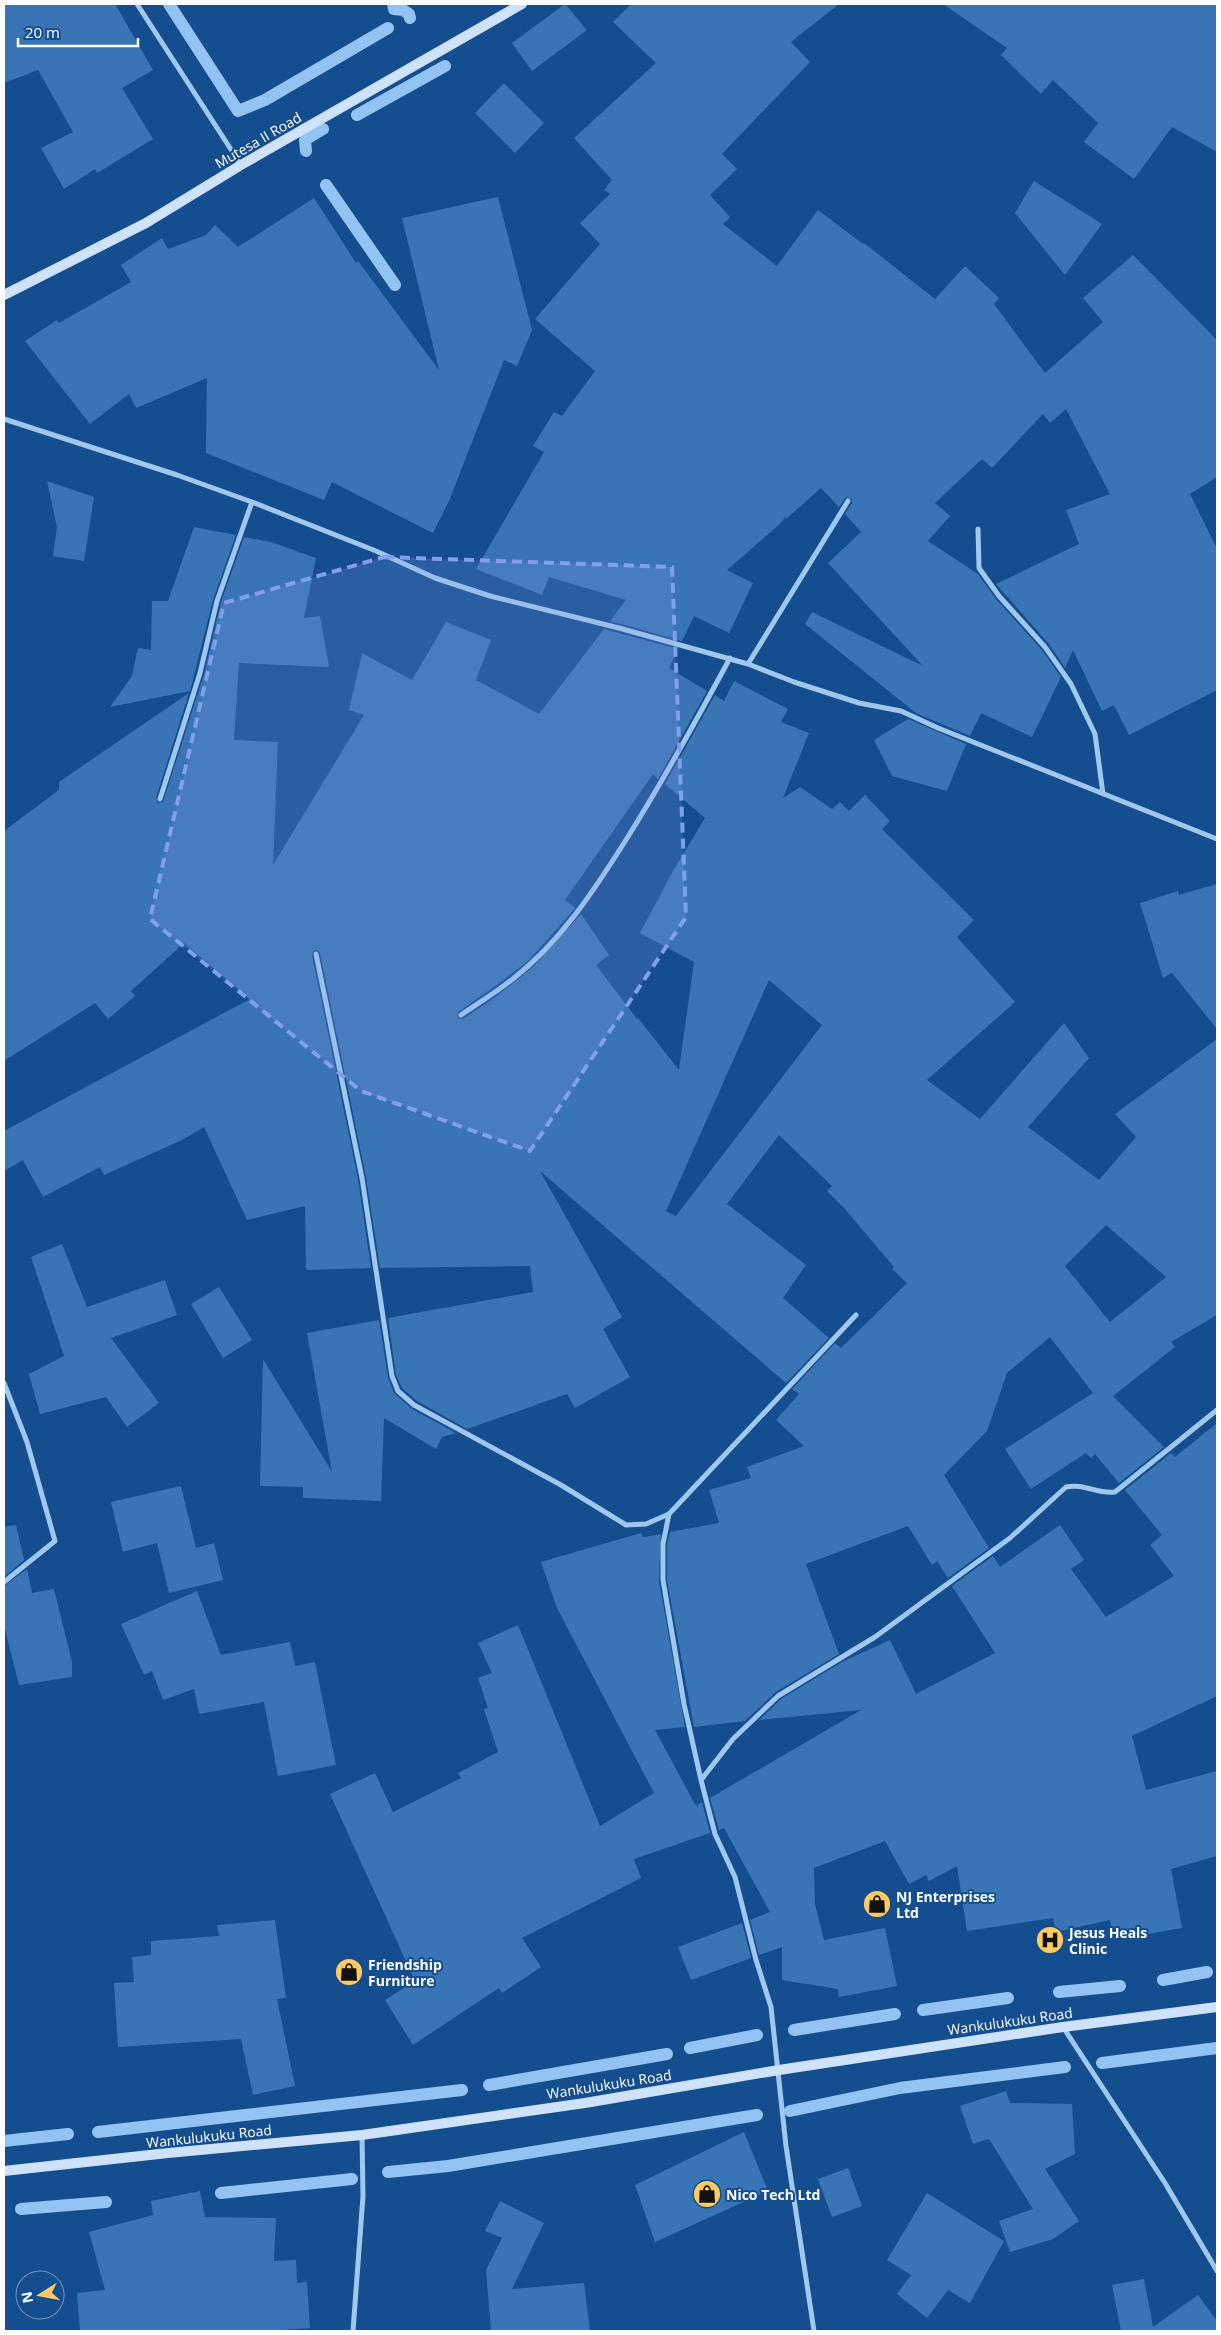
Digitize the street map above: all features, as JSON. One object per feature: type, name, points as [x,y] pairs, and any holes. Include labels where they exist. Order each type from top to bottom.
[{"type":"main road","name":"Mutesa II Road","points":[[4,295],[146,223],[242,165],[522,4]]},
{"type":"main road","name":"Wankulukuku Road","points":[[4,2171],[168,2153],[362,2135],[585,2103],[780,2070],[1063,2027],[1217,2006]]},
{"type":"street","points":[[137,4],[242,165]]},
{"type":"street","points":[[4,419],[168,472],[252,502],[376,551],[435,578],[490,596],[730,658],[794,682],[859,703],[901,711],[938,728],[1217,838]]},
{"type":"street","points":[[748,664],[848,501]]},
{"type":"street","points":[[160,799],[200,673],[217,600],[252,502]]},
{"type":"street","points":[[978,529],[979,568],[999,596],[1044,647],[1071,684],[1087,717],[1094,734],[1104,794]]},
{"type":"street","points":[[461,1015],[514,978],[575,915],[608,867],[681,749],[730,658]]},
{"type":"street","points":[[316,954],[362,1178],[392,1376],[398,1391],[414,1405],[561,1485],[626,1525],[646,1524],[669,1514],[856,1315]]},
{"type":"street","points":[[4,1383],[27,1442],[56,1541],[4,1582]]},
{"type":"street","points":[[702,1780],[733,1739],[778,1696],[874,1637],[1002,1544],[1066,1487],[1077,1485],[1103,1493],[1115,1492],[1217,1410]]},
{"type":"street","points":[[669,1514],[663,1544],[663,1580],[684,1704],[715,1834],[735,1878],[756,1960],[771,2007],[780,2070],[786,2146],[814,2331]]},
{"type":"street","points":[[1063,2027],[1165,2183],[1217,2271]]},
{"type":"street","points":[[353,2331],[363,2196],[362,2135]]},
{"type":"highlighted area","points":[[384,557],[672,567],[686,917],[530,1151],[361,1091],[150,919],[224,603]]},
{"type":"building","points":[[4,4],[115,4],[153,70],[122,88],[153,139],[97,173],[95,169],[64,189],[41,148],[73,132],[38,70],[4,83]]},
{"type":"building","points":[[565,4],[587,30],[532,71],[512,43]]},
{"type":"building","points":[[631,4],[839,4],[791,42],[810,62],[722,154],[737,169],[710,195],[730,217],[723,224],[777,266],[818,210],[864,243],[935,299],[965,266],[999,298],[994,304],[1045,373],[1103,322],[1083,298],[1133,255],[1217,340],[1217,477],[1190,494],[1217,549],[1217,690],[1129,735],[1114,705],[1102,711],[1073,650],[1065,668],[1049,644],[996,584],[1079,544],[1066,510],[1110,494],[1066,409],[1050,423],[1043,414],[992,468],[982,459],[935,503],[950,516],[928,541],[978,574],[996,599],[1042,650],[1061,677],[1032,737],[981,713],[970,736],[916,713],[805,624],[812,612],[923,666],[828,563],[861,532],[845,514],[852,503],[852,499],[846,497],[839,507],[821,488],[786,519],[785,517],[782,522],[727,570],[753,583],[729,633],[694,616],[682,641],[610,621],[626,600],[549,577],[542,595],[476,569],[544,452],[533,446],[554,412],[562,416],[595,371],[535,319],[600,244],[580,223],[610,194],[604,190],[612,180],[574,138],[656,63],[613,22]]},
{"type":"building","points":[[943,4],[1217,4],[1217,152],[1172,127],[1134,179],[1084,142],[1098,123],[1053,80],[1041,94],[1001,55],[1007,48]]},
{"type":"building","points":[[504,83],[544,123],[515,153],[475,113]]},
{"type":"building","points":[[1034,181],[1102,224],[1065,275],[1015,213]]},
{"type":"building","points":[[498,197],[532,330],[517,366],[504,360],[449,501],[433,533],[332,482],[324,500],[206,453],[207,378],[136,408],[129,394],[90,424],[25,341],[57,320],[59,323],[131,282],[121,265],[162,238],[168,249],[206,235],[215,225],[238,247],[314,198],[356,263],[358,261],[439,370],[402,218]]},
{"type":"building","points":[[47,481],[94,497],[84,561],[53,556],[57,527]]},
{"type":"building","points":[[194,527],[236,535],[213,600],[190,691],[110,707],[132,676],[138,648],[151,650],[152,601],[168,601]]},
{"type":"building","points":[[244,537],[271,542],[316,558],[304,618],[320,616],[329,667],[239,663],[234,740],[278,742],[273,865],[364,715],[349,710],[362,653],[412,680],[446,622],[491,640],[476,680],[539,714],[604,629],[678,649],[669,668],[707,691],[658,779],[653,774],[565,900],[575,908],[528,961],[458,1012],[457,1016],[459,1019],[463,1019],[497,996],[533,967],[581,914],[609,955],[596,965],[679,1070],[694,962],[640,933],[673,871],[705,818],[665,784],[715,695],[724,701],[734,681],[788,709],[781,722],[809,733],[783,798],[800,787],[832,809],[840,802],[849,811],[865,795],[890,821],[882,829],[974,920],[957,937],[1015,1002],[927,1080],[980,1119],[1064,1023],[1089,1058],[1028,1127],[1099,1180],[1136,1137],[1115,1114],[1217,1039],[1217,1315],[1171,1342],[1175,1347],[1113,1396],[1164,1447],[1119,1483],[1095,1454],[1091,1458],[1086,1453],[1031,1489],[1005,1449],[1093,1393],[1050,1337],[1007,1373],[987,1431],[944,1475],[989,1548],[948,1578],[937,1561],[932,1565],[908,1526],[806,1564],[839,1654],[776,1692],[745,1721],[694,1727],[667,1580],[667,1544],[670,1532],[719,1523],[709,1490],[751,1478],[747,1467],[804,1446],[776,1420],[799,1394],[792,1389],[835,1343],[841,1348],[907,1283],[892,1269],[894,1267],[844,1208],[827,1191],[832,1186],[779,1135],[727,1204],[806,1265],[783,1298],[829,1338],[786,1383],[540,1171],[622,1317],[603,1329],[630,1377],[575,1408],[567,1394],[467,1429],[417,1401],[402,1388],[396,1375],[388,1318],[533,1292],[530,1266],[380,1268],[366,1177],[318,950],[314,950],[312,955],[358,1179],[371,1268],[306,1270],[305,1206],[247,1220],[204,1127],[182,1140],[104,1175],[100,1167],[43,1197],[23,1160],[4,1171],[4,1131],[250,999],[184,943],[131,991],[135,996],[108,1019],[95,1003],[4,1061],[4,831],[59,790],[59,782],[189,693],[156,798],[158,803],[163,802],[204,674],[221,602]],"holes":[[[769,980],[822,1025],[676,1216],[666,1211]],[[1106,1225],[1166,1277],[1110,1322],[1065,1266]]]},
{"type":"building","points":[[908,719],[966,744],[947,791],[892,776],[874,740]]},
{"type":"building","points":[[1217,884],[1217,1029],[1172,973],[1163,978],[1140,903],[1178,891],[1179,895]]},
{"type":"building","points":[[62,1244],[87,1307],[165,1280],[177,1315],[111,1338],[159,1403],[127,1427],[106,1397],[40,1414],[29,1374],[64,1356],[31,1257]]},
{"type":"building","points":[[219,1287],[252,1340],[223,1358],[191,1304]]},
{"type":"building","points":[[379,1320],[388,1377],[394,1393],[412,1409],[456,1433],[442,1437],[436,1449],[384,1418],[381,1501],[303,1498],[303,1487],[260,1486],[263,1359],[332,1472],[307,1333]]},
{"type":"building","points":[[1217,1423],[1217,1696],[1132,1736],[1146,1790],[1217,1771],[1217,1856],[1171,1869],[1182,1928],[1114,1940],[1110,1920],[1056,1932],[1053,1918],[967,1931],[957,1866],[929,1881],[926,1875],[909,1884],[885,1841],[814,1868],[815,1904],[824,1940],[885,1928],[897,1986],[839,1997],[838,1989],[782,1980],[782,1947],[759,1955],[750,1920],[770,1912],[724,1828],[719,1830],[710,1798],[861,1710],[759,1720],[781,1699],[842,1662],[890,1640],[916,1694],[995,1653],[952,1586],[993,1556],[1000,1567],[1060,1525],[1084,1560],[1071,1569],[1106,1617],[1174,1576],[1150,1545],[1162,1535],[1125,1490],[1171,1453],[1175,1457]]},
{"type":"building","points":[[181,1486],[196,1548],[214,1543],[223,1580],[169,1593],[157,1543],[123,1552],[111,1502]]},
{"type":"building","points":[[16,1525],[24,1560],[4,1577],[4,1527]]},
{"type":"building","points":[[641,1533],[643,1537],[661,1534],[659,1581],[685,1727],[655,1730],[696,1806],[702,1802],[710,1833],[634,1859],[641,1878],[522,1938],[541,1967],[502,1993],[499,1988],[413,2045],[385,2000],[415,1981],[330,1794],[375,1773],[393,1812],[461,1778],[458,1773],[498,1752],[484,1709],[488,1708],[478,1678],[492,1673],[478,1643],[518,1625],[600,1826],[654,1793],[557,1608],[541,1562]]},
{"type":"building","points":[[27,1569],[32,1593],[54,1589],[72,1662],[72,1677],[19,1685],[4,1625],[4,1586]]},
{"type":"building","points":[[197,1591],[221,1655],[290,1642],[295,1666],[315,1662],[336,1765],[278,1776],[264,1702],[199,1714],[194,1689],[163,1700],[152,1671],[144,1675],[121,1624]]},
{"type":"building","points":[[275,1920],[286,1998],[277,1999],[295,2086],[253,2095],[241,2039],[118,2047],[114,1983],[134,1982],[132,1957],[151,1955],[151,1941],[219,1936],[217,1925]]},
{"type":"building","points":[[742,1923],[751,1958],[691,1980],[678,1947]]},
{"type":"building","points":[[1006,2091],[1010,2103],[1072,2104],[1075,2154],[1045,2169],[1079,2221],[1053,2239],[1010,2252],[999,2221],[1033,2209],[989,2139],[973,2144],[960,2106]]},
{"type":"building","points":[[744,2132],[768,2191],[655,2242],[635,2185]]},
{"type":"building","points":[[848,2168],[862,2206],[832,2217],[818,2179]]},
{"type":"building","points":[[200,2191],[205,2217],[276,2218],[274,2261],[296,2260],[297,2283],[307,2282],[310,2328],[266,2331],[80,2331],[77,2293],[105,2290],[89,2232],[153,2215],[151,2201]]},
{"type":"building","points":[[927,2193],[1004,2241],[970,2303],[948,2290],[927,2318],[897,2294],[911,2275],[887,2260]]},
{"type":"building","points":[[500,2201],[544,2223],[512,2289],[584,2283],[590,2331],[491,2331],[486,2270],[502,2238],[485,2231]]},
{"type":"building","points":[[1144,2279],[1153,2327],[1198,2295],[1217,2321],[1217,2331],[1121,2331],[1112,2285]]},
{"type":"waterway","points":[[169,4],[238,111],[265,100],[388,28]]},
{"type":"waterway","points":[[393,4],[394,9],[403,10],[409,14],[410,18]]},
{"type":"waterway","points":[[357,115],[445,66]]},
{"type":"waterway","points":[[306,151],[305,140],[323,129]]},
{"type":"waterway","points":[[326,185],[395,285]]},
{"type":"waterway","points":[[1163,1980],[1207,1972]]},
{"type":"waterway","points":[[1059,1992],[1120,1986]]},
{"type":"waterway","points":[[923,2010],[1008,1998]]},
{"type":"waterway","points":[[794,2030],[895,2014]]},
{"type":"waterway","points":[[690,2048],[757,2035]]},
{"type":"waterway","points":[[1102,2063],[1217,2048]]},
{"type":"waterway","points":[[489,2085],[667,2054]]},
{"type":"waterway","points":[[790,2111],[900,2088],[1065,2067]]},
{"type":"waterway","points":[[98,2132],[462,2090]]},
{"type":"waterway","points":[[388,2172],[448,2166],[757,2115]]},
{"type":"waterway","points":[[4,2141],[68,2134]]},
{"type":"waterway","points":[[221,2193],[352,2179]]},
{"type":"waterway","points":[[21,2209],[106,2202]]},
{"type":"place","name":"NJ Enterprises Ltd","points":[[877,1904]]},
{"type":"place","name":"Jesus Heals Clinic","points":[[1050,1940]]},
{"type":"place","name":"Friendship Furniture","points":[[349,1972]]},
{"type":"place","name":"Nico Tech Ltd","points":[[707,2194]]}]
